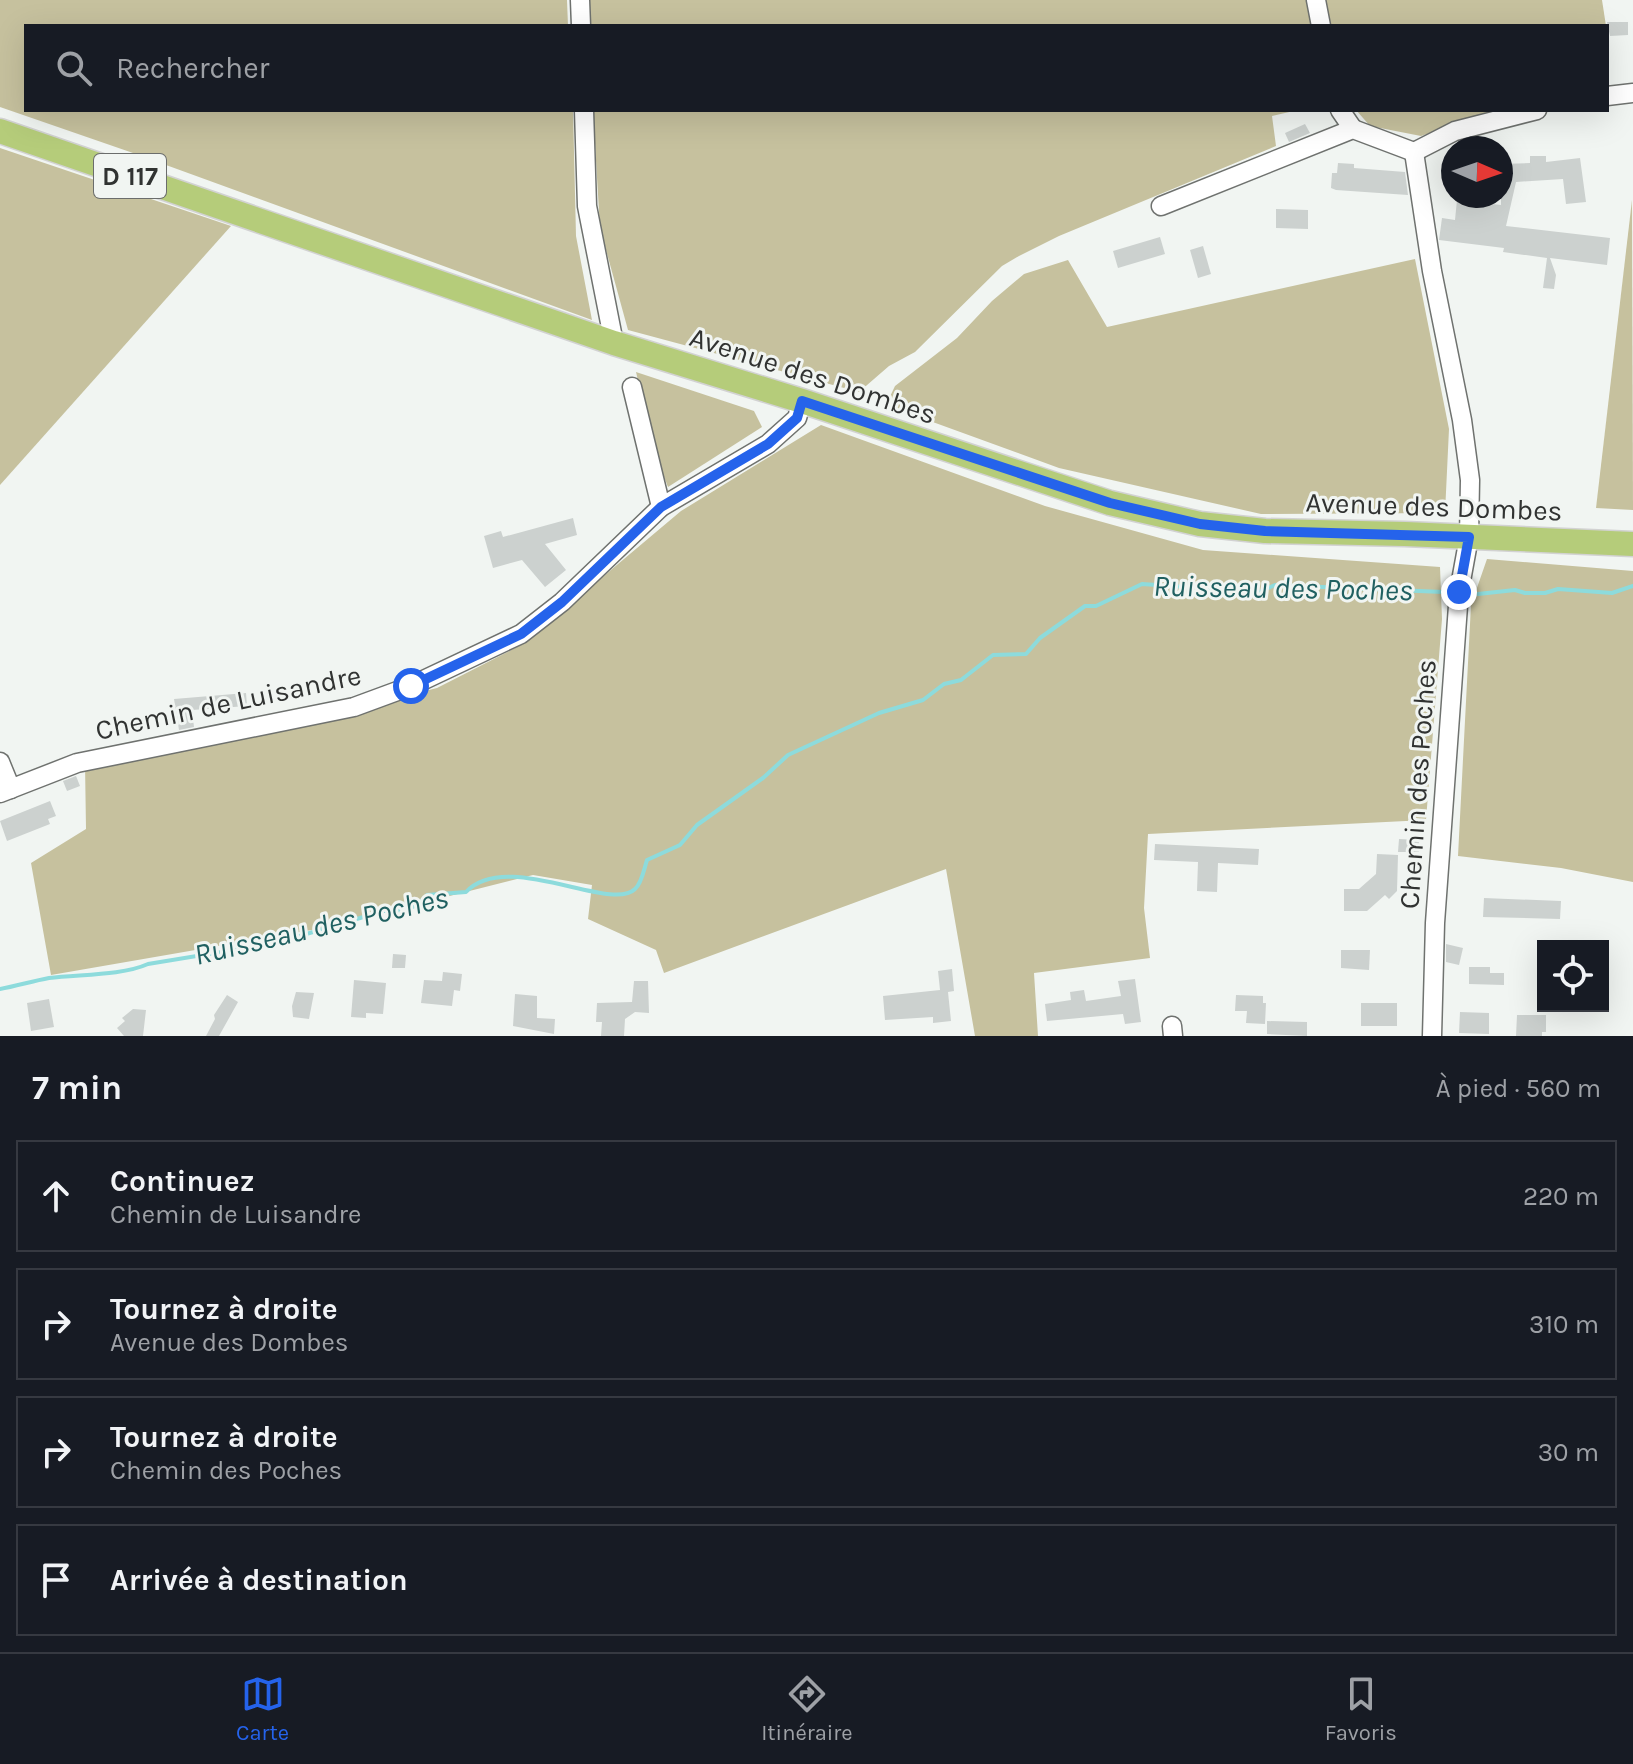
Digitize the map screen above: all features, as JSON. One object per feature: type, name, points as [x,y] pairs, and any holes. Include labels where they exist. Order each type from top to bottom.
[{"type":"main road","name":"Avenue des Dombes","points":[[0,131],[614,343],[802,401],[1110,503],[1200,524],[1265,531],[1633,544]]},
{"type":"street","points":[[580,0],[581,24]]},
{"type":"street","points":[[1316,0],[1321,24]]},
{"type":"street","points":[[1609,96],[1633,93]]},
{"type":"street","points":[[584,112],[587,206],[614,343]]},
{"type":"street","points":[[1341,112],[1353,129],[1414,152],[1455,131],[1529,112]]},
{"type":"street","points":[[1161,206],[1353,129]]},
{"type":"street","name":"Chemin des Poches","points":[[1414,152],[1470,480],[1469,537],[1456,623],[1435,923],[1432,1036]]},
{"type":"street","points":[[632,387],[661,507]]},
{"type":"street","name":"Chemin de Luisandre","points":[[5,791],[77,763],[354,707],[411,686],[521,634],[562,602],[661,507],[768,444],[797,418],[802,401]]},
{"type":"street","points":[[0,762],[5,791]]},
{"type":"shaded area","points":[[0,0],[567,0],[568,24],[24,24],[24,112],[573,112],[576,236],[592,320],[133,153],[0,107]]},
{"type":"shaded area","points":[[588,0],[1306,0],[1311,24],[589,24]]},
{"type":"shaded area","points":[[1324,0],[1602,0],[1606,24],[1330,24]]},
{"type":"shaded area","points":[[593,112],[1289,112],[1272,116],[1276,146],[1059,236],[1002,266],[915,352],[889,366],[859,392],[628,330],[600,228]]},
{"type":"shaded area","points":[[1358,112],[1502,112],[1421,136],[1370,126]]},
{"type":"shaded area","points":[[0,148],[231,226],[0,485]]},
{"type":"shaded area","points":[[1632,200],[1633,510],[1596,508]]},
{"type":"shaded area","points":[[1415,259],[1449,429],[1445,513],[1261,514],[1059,468],[886,405],[895,386],[957,338],[992,301],[1024,274],[1068,260],[1107,327]]},
{"type":"shaded area","points":[[636,372],[754,411],[762,427],[668,487],[657,459]]},
{"type":"shaded area","points":[[821,425],[1045,506],[1203,550],[1440,567],[1442,619],[1426,820],[1148,834],[1144,908],[1150,958],[1034,973],[1038,1036],[975,1036],[946,869],[664,973],[656,950],[588,919],[592,885],[533,875],[323,928],[51,975],[31,863],[86,829],[85,764],[357,708],[437,688],[523,644],[681,511]]},
{"type":"shaded area","points":[[1487,559],[1633,571],[1633,882],[1561,868],[1458,856],[1471,605]]},
{"type":"building","points":[[1628,22],[1628,35],[1610,36],[1607,24]]},
{"type":"building","points":[[1305,124],[1310,133],[1289,142],[1285,133]]},
{"type":"building","points":[[1530,156],[1546,156],[1546,162],[1580,158],[1586,202],[1566,204],[1563,179],[1516,182],[1513,195],[1513,164],[1530,163]]},
{"type":"building","points":[[1338,163],[1354,164],[1354,168],[1405,172],[1408,195],[1331,188],[1332,173],[1337,173]]},
{"type":"building","points":[[1456,208],[1510,208],[1506,226],[1610,238],[1607,265],[1550,258],[1556,275],[1554,289],[1543,288],[1547,258],[1503,252],[1504,248],[1439,240],[1442,218],[1455,220]]},
{"type":"building","points":[[1276,209],[1308,210],[1308,229],[1276,228]]},
{"type":"building","points":[[1160,237],[1165,254],[1118,268],[1113,251]]},
{"type":"building","points":[[1203,246],[1211,274],[1198,278],[1190,250]]},
{"type":"building","points":[[573,518],[577,535],[545,544],[566,570],[545,587],[522,560],[493,568],[484,536],[501,531],[503,537]]},
{"type":"building","points":[[246,693],[247,706],[192,710],[194,727],[179,730],[174,699]]},
{"type":"building","points":[[76,776],[80,786],[67,791],[63,781]]},
{"type":"building","points":[[50,801],[56,816],[48,819],[50,824],[7,841],[0,821]]},
{"type":"building","points":[[1399,839],[1419,840],[1419,852],[1398,852]]},
{"type":"building","points":[[1155,844],[1259,849],[1258,865],[1218,863],[1217,892],[1197,891],[1198,862],[1154,860]]},
{"type":"building","points":[[1377,854],[1398,855],[1397,891],[1389,899],[1385,895],[1367,911],[1344,911],[1344,889],[1359,889],[1376,874]]},
{"type":"building","points":[[1484,898],[1561,901],[1560,919],[1483,917]]},
{"type":"building","points":[[1446,944],[1463,948],[1459,965],[1446,962]]},
{"type":"building","points":[[1341,950],[1370,950],[1369,970],[1341,968]]},
{"type":"building","points":[[393,954],[406,955],[405,968],[392,968]]},
{"type":"building","points":[[1469,967],[1490,967],[1490,973],[1504,973],[1504,985],[1469,984]]},
{"type":"building","points":[[952,969],[954,991],[948,992],[951,1021],[933,1023],[933,1017],[885,1020],[883,996],[940,990],[938,971]]},
{"type":"building","points":[[443,972],[462,974],[460,991],[454,990],[452,1006],[421,1003],[424,980],[442,981]]},
{"type":"building","points":[[1135,979],[1141,1022],[1125,1024],[1123,1014],[1047,1021],[1045,1004],[1071,1000],[1070,992],[1084,990],[1086,1001],[1121,996],[1118,981]]},
{"type":"building","points":[[354,980],[386,983],[383,1014],[366,1013],[366,1018],[351,1017]]},
{"type":"building","points":[[634,981],[648,981],[649,1013],[635,1012],[625,1019],[624,1036],[601,1036],[602,1022],[596,1022],[597,1003],[632,1002]]},
{"type":"building","points":[[296,992],[314,993],[309,1019],[293,1017]]},
{"type":"building","points":[[515,994],[537,996],[537,1018],[555,1019],[554,1034],[513,1026]]},
{"type":"building","points":[[227,995],[238,1002],[219,1036],[206,1036],[214,1015]]},
{"type":"building","points":[[1236,995],[1263,996],[1263,1003],[1266,1003],[1265,1024],[1246,1023],[1247,1011],[1235,1011]]},
{"type":"building","points":[[49,999],[54,1027],[31,1031],[27,1003]]},
{"type":"building","points":[[1361,1003],[1397,1003],[1397,1026],[1361,1026]]},
{"type":"building","points":[[133,1009],[146,1010],[143,1036],[124,1036],[117,1028],[125,1021],[122,1018]]},
{"type":"building","points":[[1460,1012],[1489,1013],[1489,1034],[1459,1033]]},
{"type":"building","points":[[1517,1015],[1546,1015],[1546,1032],[1542,1032],[1542,1036],[1516,1036]]},
{"type":"building","points":[[1267,1021],[1307,1022],[1307,1036],[1267,1034]]},
{"type":"waterway","name":"Ruisseau des Poches","points":[[0,989],[49,978],[113,973],[148,964],[276,943],[387,910],[410,908],[427,895],[466,892],[484,881],[506,877],[531,878],[604,894],[622,894],[635,889],[647,860],[680,845],[697,825],[763,778],[788,755],[879,713],[923,700],[944,684],[961,680],[993,655],[1026,654],[1040,638],[1085,606],[1096,606],[1142,584],[1259,592],[1275,585],[1443,592]]},
{"type":"waterway","name":"Ruisseau des Poches","points":[[1478,594],[1515,590],[1545,593],[1558,589],[1612,593],[1633,586]]},
{"type":"route","points":[[411,686],[521,634],[562,602],[661,507],[768,444],[797,418],[802,401],[1110,503],[1200,524],[1265,531],[1469,537],[1459,592]]}]
